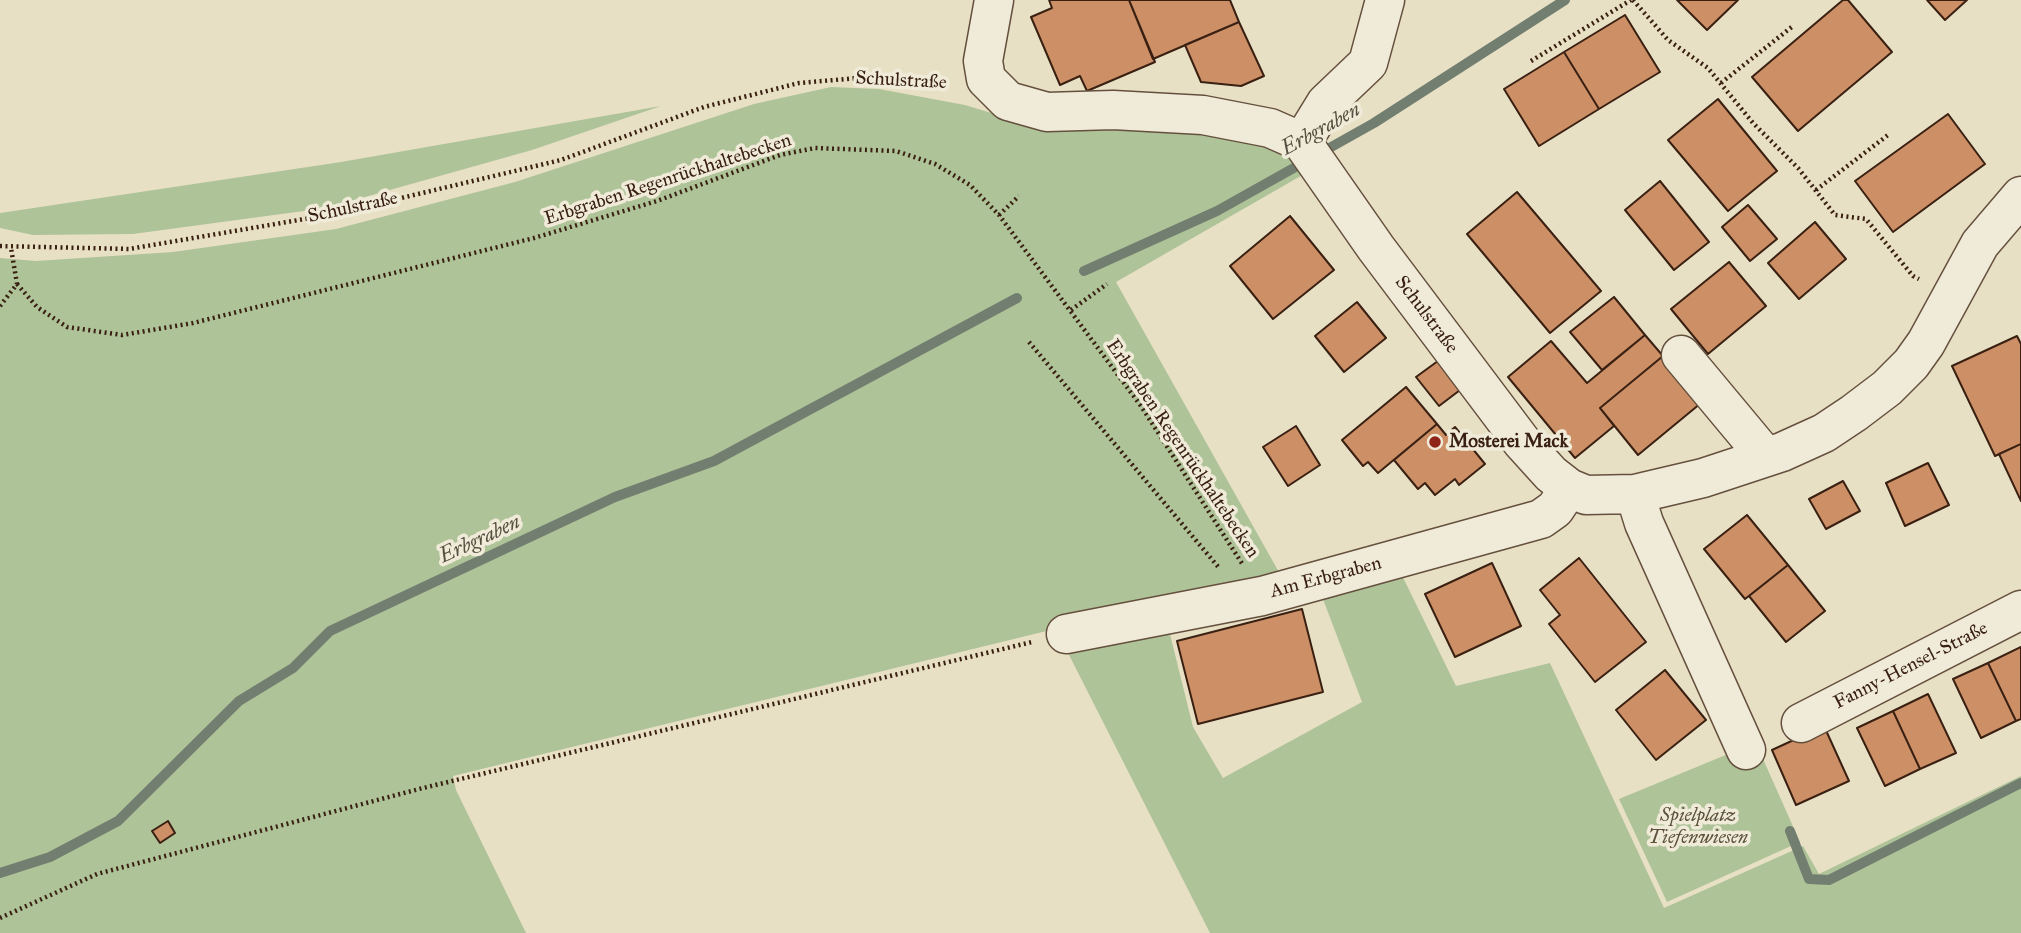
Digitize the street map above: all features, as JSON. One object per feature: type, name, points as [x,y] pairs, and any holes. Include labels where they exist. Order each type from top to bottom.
[{"type":"street","points":[[994,0],[984,43],[986,79],[1008,101],[1047,112],[1113,110],[1203,115],[1270,128],[1313,156],[1326,103],[1368,63],[1385,0]]},
{"type":"street","name":"Schulstraße","points":[[1313,156],[1490,402],[1537,460],[1569,488],[1586,495],[1635,494],[1703,478],[1766,457],[1824,433],[1887,388],[1926,343],[1980,244],[2021,196]]},
{"type":"street","points":[[1681,355],[1766,457]]},
{"type":"street","name":"Am Erbgraben","points":[[1066,634],[1250,598],[1541,519],[1555,509],[1569,488]]},
{"type":"street","points":[[1635,494],[1649,534],[1746,750]]},
{"type":"street","name":"Fanny-Hensel-Straße","points":[[1801,723],[2021,610]]},
{"type":"path","points":[[1531,61],[1632,0],[1668,40],[1707,68],[1835,215],[1866,219],[1913,276],[1952,293]]},
{"type":"path","points":[[1721,83],[1793,26]]},
{"type":"path","name":"Schulstraße","points":[[0,246],[129,249],[334,214],[561,160],[704,107],[799,83],[870,77],[954,84],[986,79]]},
{"type":"path","points":[[1816,190],[1888,135]]},
{"type":"path","name":"Erbgraben Regenrückhaltebecken","points":[[17,284],[37,307],[68,327],[122,335],[193,323],[534,237],[657,201],[780,155],[816,148],[858,147],[897,151],[935,164],[970,185],[999,215],[1142,406],[1250,598]]},
{"type":"path","points":[[999,215],[1019,197]]},
{"type":"path","points":[[0,306],[17,284],[11,248]]},
{"type":"path","points":[[1071,310],[1107,284]]},
{"type":"path","points":[[1029,342],[1250,598]]},
{"type":"path","points":[[0,918],[97,874],[423,788],[1066,634]]},
{"type":"green space","points":[[831,87],[879,89],[965,105],[1054,132],[1155,124],[1293,151],[1306,173],[1116,282],[1280,574],[453,776],[456,790],[526,933],[0,933],[0,258],[36,261],[173,252],[336,229],[515,182],[754,104]]},
{"type":"green space","points":[[661,106],[532,150],[326,208],[133,234],[33,235],[0,228],[0,213],[341,162]]},
{"type":"green space","points":[[1395,561],[1456,686],[1550,663],[1664,908],[1803,846],[1819,874],[2021,776],[2021,933],[1210,933],[1066,649],[1167,622],[1193,727],[1223,778],[1362,702],[1318,586]]},
{"type":"green space","name":"Spielplatz Tiefenwiesen","points":[[1759,750],[1800,842],[1667,902],[1619,799],[1728,754]]},
{"type":"building","points":[[1049,0],[1129,0],[1155,62],[1087,91],[1080,76],[1060,85],[1031,17],[1052,8]]},
{"type":"building","points":[[1129,0],[1230,0],[1239,22],[1153,59]]},
{"type":"building","points":[[1677,0],[1738,0],[1707,30]]},
{"type":"building","points":[[1843,0],[1848,0],[1892,52],[1798,131],[1752,77]]},
{"type":"building","points":[[1927,0],[1967,0],[1945,20]]},
{"type":"building","points":[[1625,15],[1660,72],[1599,109],[1564,52]]},
{"type":"building","points":[[1239,22],[1264,76],[1241,86],[1201,82],[1185,45]]},
{"type":"building","points":[[1564,52],[1599,109],[1539,146],[1504,89]]},
{"type":"building","points":[[1718,99],[1777,171],[1728,211],[1668,140]]},
{"type":"building","points":[[1948,114],[1985,164],[1893,232],[1855,181]]},
{"type":"building","points":[[1660,181],[1709,242],[1674,270],[1625,210]]},
{"type":"building","points":[[1517,192],[1601,291],[1550,333],[1467,234]]},
{"type":"building","points":[[1748,205],[1777,239],[1750,261],[1722,227]]},
{"type":"building","points":[[1290,216],[1334,270],[1273,319],[1230,266]]},
{"type":"building","points":[[1815,222],[1846,259],[1799,299],[1768,263]]},
{"type":"building","points":[[1729,262],[1766,306],[1708,354],[1671,309]]},
{"type":"building","points":[[1614,297],[1645,335],[1602,370],[1570,332]]},
{"type":"building","points":[[1357,302],[1386,338],[1344,372],[1315,336]]},
{"type":"building","points":[[1645,335],[1663,356],[1600,408],[1614,426],[1575,458],[1508,377],[1551,341],[1587,383]]},
{"type":"building","points":[[2017,336],[2021,344],[2021,444],[1995,456],[1952,366]]},
{"type":"building","points":[[1663,356],[1701,403],[1638,455],[1600,408]]},
{"type":"building","points":[[1442,358],[1464,387],[1439,406],[1416,377]]},
{"type":"building","points":[[1406,387],[1437,424],[1378,473],[1368,462],[1363,466],[1342,440]]},
{"type":"building","points":[[1437,424],[1446,435],[1455,427],[1485,464],[1459,485],[1455,479],[1435,495],[1425,483],[1418,489],[1394,460]]},
{"type":"building","points":[[1296,426],[1320,465],[1288,486],[1263,447]]},
{"type":"building","points":[[2021,444],[2021,501],[1999,454]]},
{"type":"building","points":[[1928,463],[1949,505],[1905,526],[1886,483]]},
{"type":"building","points":[[1843,481],[1860,511],[1826,529],[1809,499]]},
{"type":"building","points":[[1747,515],[1788,565],[1745,599],[1704,549]]},
{"type":"building","points":[[1579,558],[1646,642],[1595,682],[1549,624],[1560,615],[1540,590]]},
{"type":"building","points":[[1492,563],[1521,626],[1455,657],[1425,594]]},
{"type":"building","points":[[1788,565],[1825,611],[1786,642],[1749,596]]},
{"type":"building","points":[[1302,609],[1323,692],[1198,724],[1177,641]]},
{"type":"building","points":[[2021,647],[2021,719],[2016,721],[1988,663]]},
{"type":"building","points":[[1988,663],[2016,721],[1981,738],[1953,679]]},
{"type":"building","points":[[1665,670],[1706,720],[1656,760],[1616,710]]},
{"type":"building","points":[[1928,694],[1956,753],[1920,769],[1893,711]]},
{"type":"building","points":[[1893,711],[1920,769],[1885,786],[1857,728]]},
{"type":"building","points":[[1824,726],[1849,781],[1796,805],[1772,750]]},
{"type":"building","points":[[168,821],[175,833],[160,843],[152,831]]},
{"type":"waterway","name":"Erbgraben","points":[[1084,271],[1217,211],[1374,123],[1565,0]]},
{"type":"waterway","name":"Erbgraben","points":[[0,873],[50,857],[118,821],[239,701],[293,668],[330,631],[615,497],[714,461],[1017,298]]},
{"type":"waterway","points":[[1790,831],[1809,879],[1829,880],[2021,783]]},
{"type":"place","name":"Mosterei Mack","points":[[1435,442]]}]
